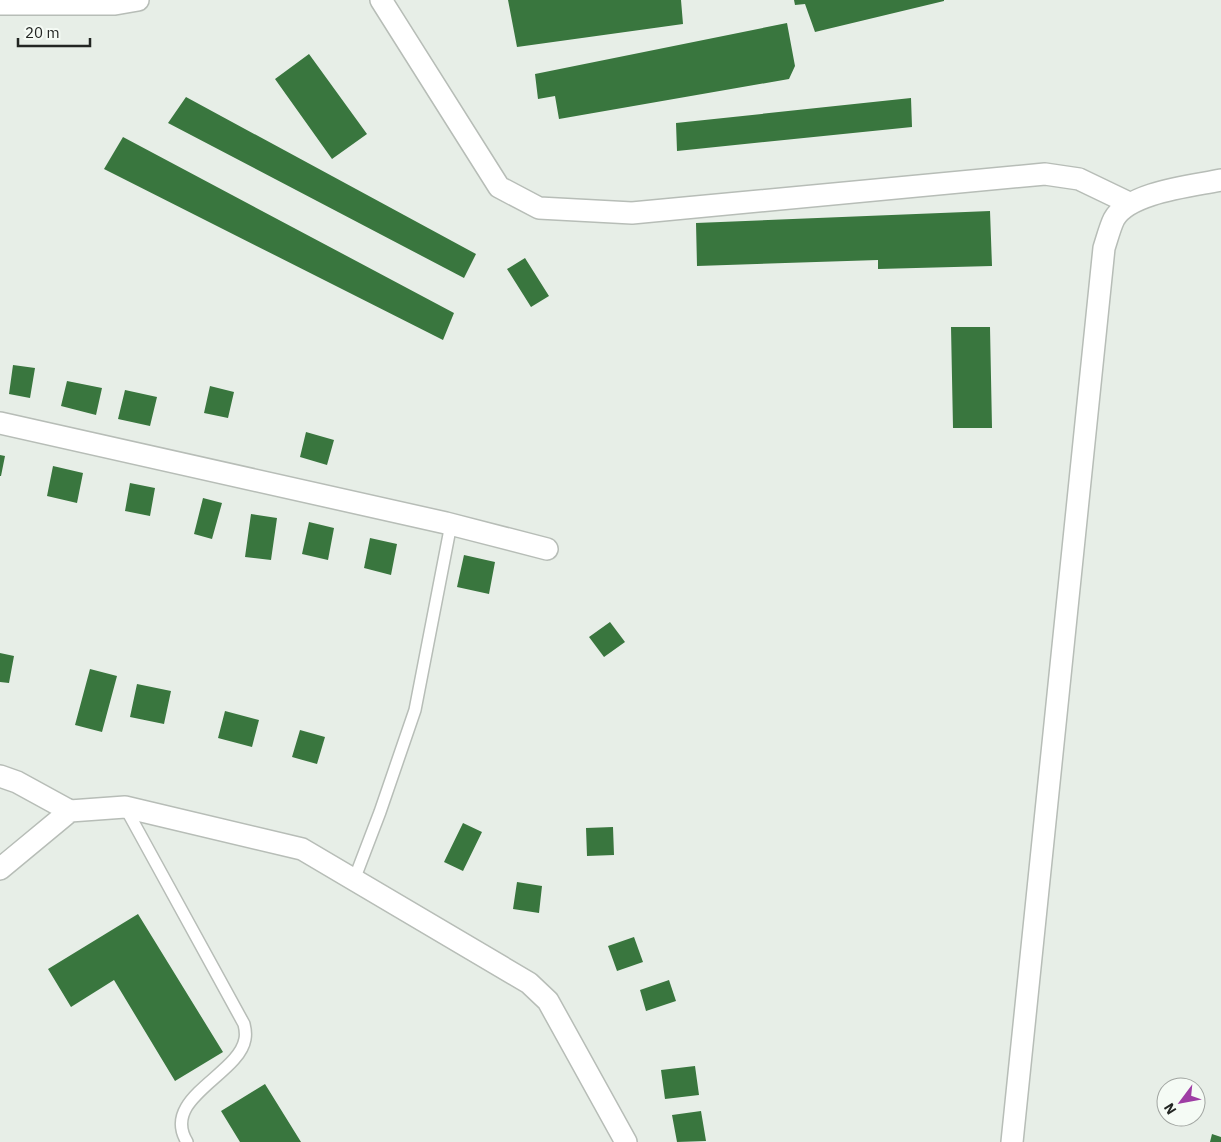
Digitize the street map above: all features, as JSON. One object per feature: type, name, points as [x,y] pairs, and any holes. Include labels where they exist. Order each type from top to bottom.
[{"type":"street","points":[[0,4],[115,4],[138,0]]},
{"type":"street","points":[[381,0],[500,187],[539,208],[632,213],[1045,174],[1079,179],[1129,203]]},
{"type":"street","points":[[1012,1142],[1104,248],[1115,218],[1129,203],[1172,190],[1221,180]]},
{"type":"street","points":[[0,423],[450,524],[547,549]]},
{"type":"street","points":[[0,776],[17,782],[70,811],[125,806],[302,850],[354,880],[529,983],[548,1001],[626,1142]]},
{"type":"street","points":[[0,869],[70,811]]},
{"type":"lane","points":[[354,880],[380,812],[415,710],[450,524]]},
{"type":"lane","points":[[125,806],[244,1024],[246,1039],[240,1052],[189,1102],[181,1120],[184,1137],[187,1142]]},
{"type":"building","points":[[508,0],[681,0],[683,24],[517,47]]},
{"type":"building","points":[[794,0],[944,1],[815,32],[805,4],[795,5]]},
{"type":"building","points":[[787,23],[795,66],[789,79],[559,119],[555,96],[538,99],[535,74]]},
{"type":"building","points":[[309,54],[367,134],[332,159],[275,79]]},
{"type":"building","points":[[186,97],[476,254],[464,278],[168,123]]},
{"type":"building","points":[[911,98],[912,127],[677,151],[676,123]]},
{"type":"building","points":[[123,137],[454,313],[443,340],[104,169]]},
{"type":"building","points":[[990,211],[992,266],[878,269],[878,260],[697,266],[696,223]]},
{"type":"building","points":[[525,258],[549,296],[531,307],[507,269]]},
{"type":"building","points":[[951,327],[990,327],[992,428],[953,428]]},
{"type":"building","points":[[13,365],[35,368],[30,398],[9,394]]},
{"type":"building","points":[[67,381],[102,388],[96,415],[61,406]]},
{"type":"building","points":[[210,386],[234,392],[228,418],[204,413]]},
{"type":"building","points":[[125,390],[157,397],[150,426],[118,419]]},
{"type":"building","points":[[306,432],[334,440],[327,465],[300,457]]},
{"type":"building","points":[[0,455],[5,456],[1,476],[0,476]]},
{"type":"building","points":[[53,466],[83,473],[77,503],[47,496]]},
{"type":"building","points":[[130,483],[155,488],[150,516],[125,511]]},
{"type":"building","points":[[203,498],[222,503],[212,539],[194,534]]},
{"type":"building","points":[[251,514],[277,518],[271,560],[245,557]]},
{"type":"building","points":[[309,522],[334,528],[328,560],[302,554]]},
{"type":"building","points":[[370,538],[397,544],[391,575],[364,568]]},
{"type":"building","points":[[464,555],[495,562],[489,594],[457,587]]},
{"type":"building","points":[[610,622],[625,642],[604,657],[589,637]]},
{"type":"building","points":[[0,653],[14,656],[9,683],[0,682]]},
{"type":"building","points":[[90,669],[117,676],[102,732],[75,725]]},
{"type":"building","points":[[137,684],[171,691],[164,724],[130,717]]},
{"type":"building","points":[[225,711],[259,720],[252,747],[218,738]]},
{"type":"building","points":[[300,730],[325,737],[317,764],[292,757]]},
{"type":"building","points":[[463,823],[482,832],[463,871],[444,862]]},
{"type":"building","points":[[613,827],[614,855],[587,856],[586,828]]},
{"type":"building","points":[[517,882],[542,886],[539,913],[513,909]]},
{"type":"building","points":[[138,914],[223,1052],[175,1081],[114,980],[71,1007],[48,969]]},
{"type":"building","points":[[634,937],[643,962],[617,971],[608,946]]},
{"type":"building","points":[[669,980],[676,1001],[646,1011],[640,990]]},
{"type":"building","points":[[695,1066],[699,1095],[665,1099],[661,1070]]},
{"type":"building","points":[[265,1084],[301,1142],[240,1142],[221,1111]]},
{"type":"building","points":[[701,1111],[706,1141],[677,1142],[672,1115]]},
{"type":"building","points":[[1212,1134],[1221,1137],[1221,1142],[1210,1142]]}]
